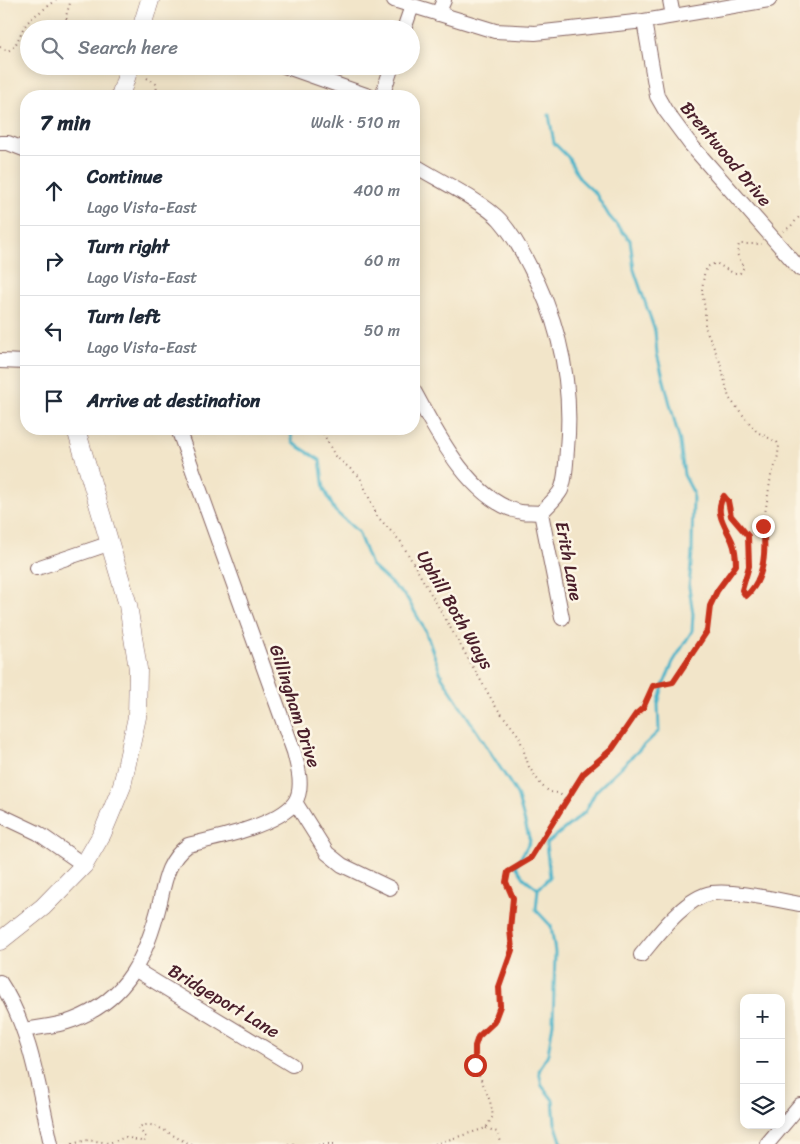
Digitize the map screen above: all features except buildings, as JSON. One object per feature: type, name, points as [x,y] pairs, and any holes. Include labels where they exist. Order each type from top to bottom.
[{"type":"main road","points":[[144,20],[150,0]]},
{"type":"main road","points":[[122,90],[127,75]]},
{"type":"main road","points":[[0,941],[43,907],[84,865],[102,834],[122,786],[138,717],[140,693],[136,646],[128,605],[78,435]]},
{"type":"street","points":[[394,0],[495,31],[535,33],[673,16],[753,1],[769,0]]},
{"type":"street","points":[[438,14],[444,0]]},
{"type":"street","points":[[670,0],[673,16]]},
{"type":"street","points":[[407,20],[412,6]]},
{"type":"street","name":"Brentwood Drive","points":[[644,20],[657,96],[665,110],[691,145],[800,269]]},
{"type":"street","points":[[310,75],[352,90]]},
{"type":"street","points":[[384,90],[389,75]]},
{"type":"street","points":[[0,143],[8,143],[20,148]]},
{"type":"street","points":[[420,169],[499,218],[520,247],[542,290],[554,319],[563,349],[569,389],[568,437],[562,488],[554,500],[541,512],[522,512],[507,507],[485,492],[467,475],[440,441],[420,403]]},
{"type":"street","points":[[0,361],[20,362]]},
{"type":"street","name":"Gillingham Drive","points":[[180,435],[294,752],[300,780],[295,802]]},
{"type":"street","name":"Erith Lane","points":[[541,512],[562,618]]},
{"type":"street","points":[[37,568],[111,543]]},
{"type":"street","points":[[24,1030],[71,1021],[91,1013],[109,1000],[136,970],[151,936],[166,873],[172,860],[179,852],[188,845],[257,825],[277,816],[295,802],[327,853],[342,865],[390,888]]},
{"type":"street","points":[[0,816],[38,833],[84,865]]},
{"type":"street","points":[[641,955],[670,921],[703,896],[725,893],[800,904]]},
{"type":"street","name":"Bridgeport Lane","points":[[136,970],[292,1065]]},
{"type":"street","points":[[0,982],[12,999],[24,1030],[51,1144]]},
{"type":"street","points":[[767,1144],[800,1104]]},
{"type":"path","points":[[30,20],[56,0]]},
{"type":"path","points":[[67,20],[71,0]]},
{"type":"path","points":[[0,47],[8,51],[16,46],[20,39]]},
{"type":"path","points":[[146,78],[156,84],[157,90]]},
{"type":"path","points":[[778,233],[790,227],[800,216]]},
{"type":"path","points":[[486,1128],[493,1116],[475,1065],[475,1046],[478,1037],[494,1022],[500,1006],[499,987],[512,950],[510,929],[513,898],[506,882],[508,872],[530,859],[583,774],[612,749],[636,714],[643,708],[653,686],[673,682],[707,631],[710,606],[717,591],[736,565],[733,543],[721,522],[721,501],[724,496],[728,501],[731,516],[748,536],[749,566],[742,590],[746,596],[753,589],[761,568],[765,550],[764,513],[779,446],[777,442],[757,432],[729,398],[720,362],[705,327],[706,310],[702,290],[704,274],[708,267],[716,263],[733,273],[740,273],[744,267],[736,254],[739,244],[767,242]]},
{"type":"path","name":"Uphill Both Ways","points":[[324,435],[334,456],[360,477],[376,516],[401,542],[496,707],[519,736],[529,767],[542,786],[550,792],[558,793],[567,799]]},
{"type":"path","points":[[72,1144],[88,1140],[109,1143],[126,1137],[141,1143],[146,1137],[138,1128],[146,1124],[152,1124],[160,1130],[193,1144]]},
{"type":"path","points":[[435,1144],[486,1128],[497,1132],[502,1144]]},
{"type":"path","points":[[288,1144],[298,1144]]},
{"type":"path","points":[[318,1144],[336,1144]]},
{"type":"waterway","points":[[538,889],[550,877],[546,844],[585,812],[596,791],[659,731],[658,704],[663,686],[673,662],[692,631],[693,614],[689,587],[692,552],[693,492],[684,475],[680,442],[657,354],[655,331],[634,270],[630,240],[609,216],[596,194],[579,178],[568,157],[554,143],[549,115]]},
{"type":"waterway","points":[[291,435],[293,443],[320,460],[324,489],[335,511],[358,532],[371,565],[407,598],[425,630],[442,677],[517,794],[530,841],[516,866],[524,878],[538,889],[536,910],[551,926],[555,952],[553,1023],[548,1054],[539,1071],[542,1086],[553,1100],[555,1123],[562,1144]]},
{"type":"route","points":[[475,1065],[475,1046],[478,1037],[486,1032],[494,1022],[500,1006],[499,987],[512,950],[510,929],[513,898],[506,882],[508,872],[530,859],[583,774],[612,749],[636,714],[643,708],[653,686],[663,686],[673,682],[678,672],[699,645],[707,631],[710,606],[717,591],[736,565],[733,543],[721,522],[721,501],[724,496],[728,501],[731,516],[748,536],[749,566],[742,590],[746,596],[753,589],[765,556],[766,545],[763,526]]}]
